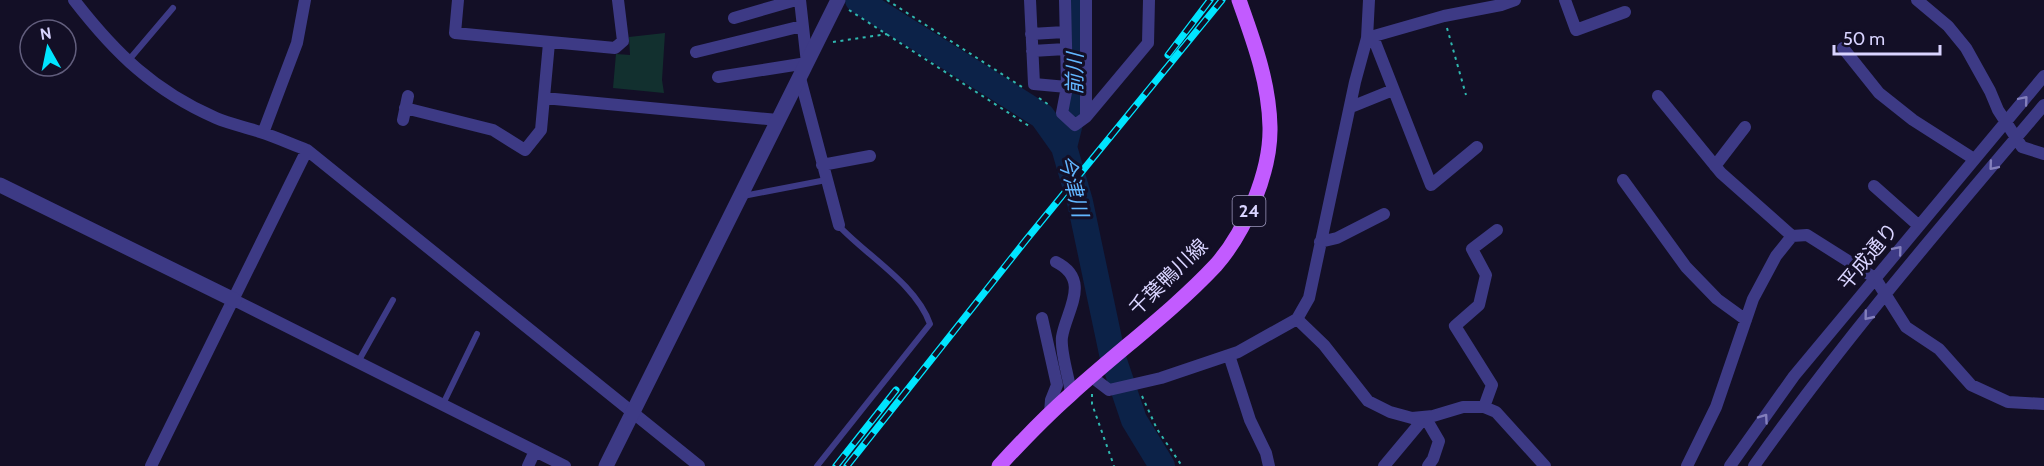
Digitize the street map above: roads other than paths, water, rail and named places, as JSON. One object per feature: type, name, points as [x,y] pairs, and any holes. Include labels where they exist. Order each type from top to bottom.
[{"type":"main road","name":"千葉鴨川線","points":[[999,466],[1071,393],[1092,377],[1217,263],[1235,237],[1259,187],[1270,130],[1269,99],[1263,69],[1239,0]]},
{"type":"street","points":[[74,0],[100,34],[136,69],[178,100],[218,119],[307,150],[699,466]]},
{"type":"street","points":[[263,133],[297,43],[305,0]]},
{"type":"street","points":[[458,0],[455,33],[615,48],[623,40],[618,0]]},
{"type":"street","points":[[734,18],[798,0],[807,63]]},
{"type":"street","points":[[1029,0],[1034,84],[1067,87]]},
{"type":"street","points":[[1065,0],[1067,87],[1062,113],[1074,125],[1086,117],[1148,43],[1149,0]]},
{"type":"street","points":[[1086,0],[1086,117]]},
{"type":"street","points":[[1092,377],[1109,390],[1161,378],[1229,356],[1297,319],[1309,298],[1355,82],[1370,38],[1369,0]]},
{"type":"street","points":[[1370,38],[1444,16],[1515,0]]},
{"type":"street","points":[[1565,0],[1576,30],[1625,12]]},
{"type":"street","points":[[1917,0],[1948,26],[1966,48],[2022,147],[2044,154]]},
{"type":"street","points":[[606,466],[837,1]]},
{"type":"street","points":[[696,52],[802,26]]},
{"type":"street","points":[[1031,34],[1065,32]]},
{"type":"street","points":[[1370,38],[1431,185],[1477,147]]},
{"type":"street","points":[[405,108],[494,130],[525,150],[541,130],[549,43]]},
{"type":"street","points":[[1843,48],[1879,93],[1913,120],[1974,159]]},
{"type":"street","points":[[1032,51],[1066,49]]},
{"type":"street","points":[[718,77],[807,63]]},
{"type":"street","name":"平成通り","points":[[1730,466],[1794,375],[2044,76]]},
{"type":"street","points":[[800,78],[839,225]]},
{"type":"street","points":[[1351,107],[1393,90]]},
{"type":"street","points":[[1658,96],[1715,166],[1792,236],[1807,235],[1875,278],[1906,327],[1939,349],[1971,385],[2008,402],[2044,404]]},
{"type":"street","points":[[544,98],[778,120]]},
{"type":"street","name":"平成通り","points":[[1754,466],[1799,402],[2044,105]]},
{"type":"street","points":[[1715,166],[1745,127]]},
{"type":"street","points":[[151,466],[307,150]]},
{"type":"street","points":[[822,165],[870,156]]},
{"type":"street","points":[[1623,180],[1686,267],[1717,299],[1746,321]]},
{"type":"street","points":[[0,185],[565,466]]},
{"type":"street","points":[[1874,186],[1919,226]]},
{"type":"street","points":[[1320,242],[1337,238],[1384,214]]},
{"type":"street","points":[[1484,407],[1492,385],[1455,326],[1479,305],[1486,275],[1472,249],[1497,230]]},
{"type":"street","points":[[1687,466],[1716,407],[1753,299],[1776,256],[1792,236]]},
{"type":"street","points":[[1056,262],[1064,266],[1071,275],[1075,293],[1061,339],[1071,393]]},
{"type":"street","points":[[1042,318],[1057,385],[1051,399],[1050,413]]},
{"type":"street","points":[[1297,319],[1324,345],[1368,401],[1390,412],[1412,418],[1463,407],[1484,407],[1496,412],[1545,466]]},
{"type":"street","points":[[1229,356],[1250,420],[1266,453],[1269,466]]},
{"type":"street","points":[[1383,466],[1425,417]]},
{"type":"street","points":[[1425,417],[1439,441],[1434,459],[1428,466]]},
{"type":"street","points":[[528,466],[534,451]]},
{"type":"lane","points":[[128,61],[173,8]]},
{"type":"lane","points":[[740,197],[826,180]]},
{"type":"lane","points":[[817,466],[930,324],[926,311],[886,267],[851,239],[839,225]]},
{"type":"lane","points":[[358,362],[393,300]]},
{"type":"lane","points":[[443,405],[477,334]]},
{"type":"waterway","name":"今津川","points":[[858,0],[1042,116],[1064,147],[1080,202],[1113,358],[1134,420],[1162,466]]},
{"type":"waterway","name":"前川","points":[[1064,147],[1074,107],[1076,0]]},
{"type":"railway","points":[[1168,55],[1210,0]]},
{"type":"railway","points":[[847,466],[1026,240],[1222,0]]},
{"type":"railway","points":[[836,466],[896,390]]}]
